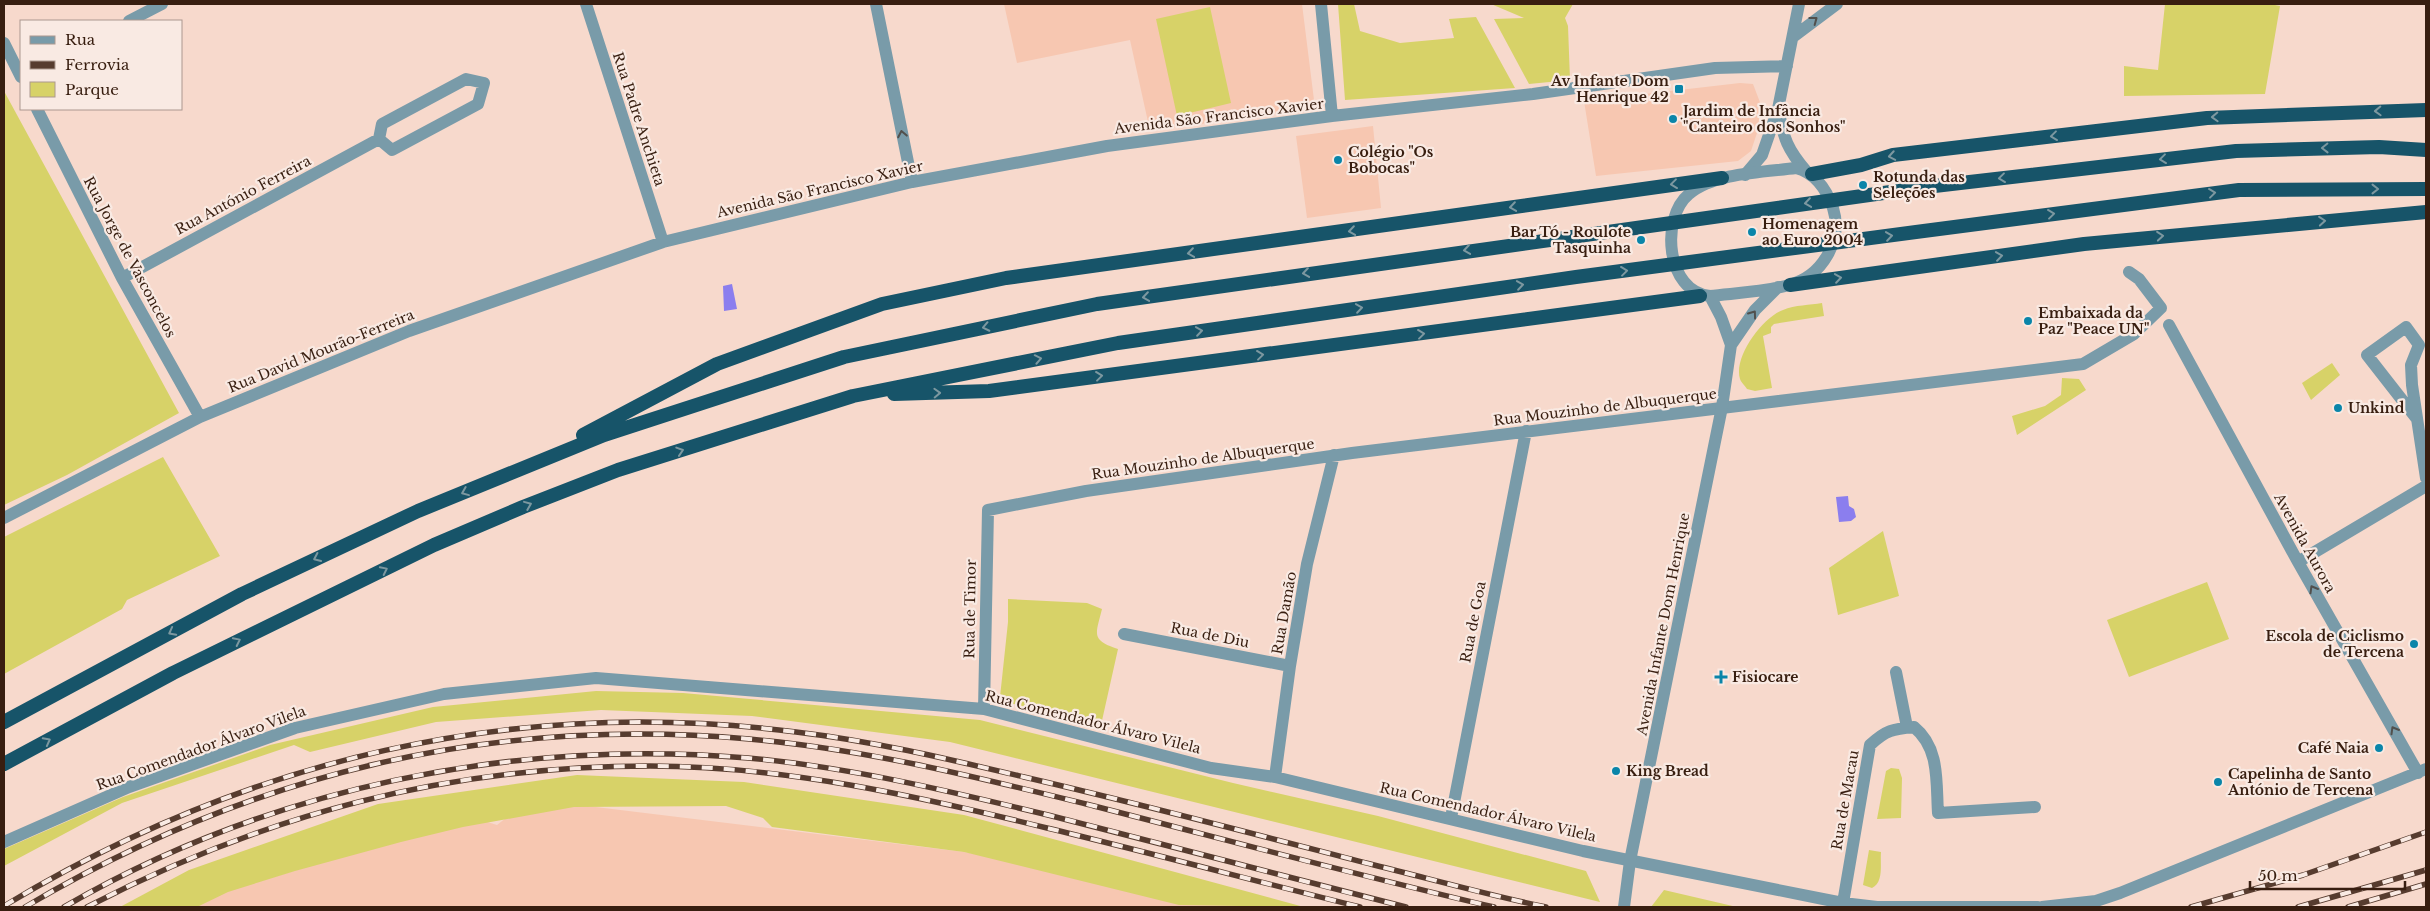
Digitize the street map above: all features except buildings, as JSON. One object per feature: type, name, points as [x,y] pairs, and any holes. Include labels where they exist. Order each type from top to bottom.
[{"type":"highway","points":[[1809,172],[1861,165],[1893,155],[2207,118],[2426,110]]},
{"type":"highway","points":[[4,722],[242,594],[418,511],[604,435],[844,357],[1097,304],[1585,233],[1926,186],[2236,151],[2379,147],[2426,150]]},
{"type":"highway","points":[[510,473],[717,364],[882,304],[1006,278],[1722,178]]},
{"type":"highway","points":[[4,764],[182,669],[452,538],[618,470],[853,396],[1118,343],[1576,277],[1916,232],[2239,190],[2426,189]]},
{"type":"highway","points":[[1784,286],[2084,244],[2426,212]]},
{"type":"highway","points":[[853,396],[989,391],[1705,296]]},
{"type":"street","points":[[131,20],[162,4]]},
{"type":"street","name":"Rua Padre Anchieta","points":[[586,4],[663,242]]},
{"type":"street","points":[[876,4],[912,182]]},
{"type":"street","points":[[1321,4],[1332,116]]},
{"type":"street","points":[[1745,175],[1762,155],[1778,109],[1799,4]]},
{"type":"street","points":[[1793,37],[1836,4]]},
{"type":"street","points":[[4,43],[20,75]]},
{"type":"street","name":"Avenida São Francisco Xavier","points":[[663,242],[912,182],[1107,146],[1332,116],[1533,94],[1716,68],[1787,66]]},
{"type":"street","points":[[466,79],[484,84],[478,104],[392,150],[379,139],[382,124],[466,79]]},
{"type":"street","points":[[1705,296],[1784,286],[1803,280],[1822,263],[1834,244],[1836,217],[1830,201],[1822,186],[1791,154],[1783,134],[1778,109]]},
{"type":"street","name":"Rua Jorge de Vasconcelos","points":[[38,110],[122,278],[200,417]]},
{"type":"street","name":"Rua António Ferreira","points":[[122,278],[379,139]]},
{"type":"street","points":[[1732,346],[1721,317],[1705,296],[1690,289],[1681,278],[1674,260],[1672,228],[1681,201],[1690,192],[1722,178],[1796,168],[1809,172]]},
{"type":"street","name":"Rua David Mourão-Ferreira","points":[[4,518],[200,417],[409,331],[663,242]]},
{"type":"street","name":"Rua Mouzinho de Albuquerque","points":[[988,510],[1086,491],[1334,456],[2083,364],[2134,334],[2161,308],[2139,279],[2129,272]]},
{"type":"street","name":"Avenida Infante Dom Henrique","points":[[1624,907],[1630,861],[1722,407],[1732,346],[1755,310],[1784,286]]},
{"type":"street","name":"Avenida Aurora","points":[[2169,326],[2298,562],[2422,771]]},
{"type":"street","points":[[2417,419],[2367,355],[2406,328],[2423,342],[2411,366],[2426,478]]},
{"type":"street","name":"Rua de Goa","points":[[1451,818],[1526,431]]},
{"type":"street","name":"Rua Damão","points":[[1275,778],[1290,666],[1307,564],[1334,456]]},
{"type":"street","points":[[2298,562],[2426,486]]},
{"type":"street","name":"Rua de Timor","points":[[984,709],[988,510]]},
{"type":"street","name":"Rua de Diu","points":[[1124,634],[1290,666]]},
{"type":"street","points":[[1896,672],[1907,727],[1914,727],[1925,736],[1933,752],[1938,813],[2035,807]]},
{"type":"street","name":"Rua Comendador Álvaro Vilela","points":[[4,842],[129,787],[295,728],[444,694],[596,678],[984,709],[1211,768],[1275,778],[1630,861],[1843,903],[1877,907],[2040,907],[2088,902],[2120,893],[2422,771]]},
{"type":"street","name":"Rua de Macau","points":[[1843,903],[1870,745],[1884,732],[1907,727]]},
{"type":"shaded area","points":[[1004,4],[1302,4],[1315,108],[1150,131],[1130,40],[1017,63]]},
{"type":"shaded area","name":"Jardim de Infância \"Canteiro dos Sonhos\"","points":[[1740,83],[1753,84],[1761,105],[1757,133],[1751,151],[1738,161],[1596,176],[1584,101]]},
{"type":"shaded area","name":"Colégio \"Os Bobocas\"","points":[[1373,126],[1381,208],[1307,218],[1296,136]]},
{"type":"shaded area","points":[[732,284],[737,309],[724,311],[723,286]]},
{"type":"shaded area","points":[[1848,496],[1849,506],[1854,509],[1856,517],[1851,521],[1839,522],[1836,497]]},
{"type":"shaded area","points":[[530,799],[964,852],[1266,907],[175,907],[471,817],[497,825]]},
{"type":"green space","points":[[1338,4],[1354,4],[1360,31],[1400,43],[1454,38],[1449,19],[1476,17],[1515,88],[1345,100]]},
{"type":"green space","points":[[1491,4],[1573,4],[1565,18],[1568,26],[1570,80],[1529,84],[1494,19],[1524,18]]},
{"type":"green space","points":[[2165,4],[2270,4],[2280,6],[2265,94],[2124,96],[2124,66],[2158,70]]},
{"type":"green space","points":[[1210,7],[1231,103],[1177,116],[1156,19]]},
{"type":"green space","points":[[4,91],[179,413],[67,475],[4,505]]},
{"type":"green space","points":[[1822,303],[1824,316],[1774,324],[1771,327],[1771,333],[1763,336],[1772,388],[1755,391],[1747,389],[1740,379],[1741,360],[1745,349],[1759,329],[1775,314],[1783,310]]},
{"type":"green space","points":[[2332,363],[2340,375],[2311,400],[2302,383]]},
{"type":"green space","points":[[2062,378],[2079,379],[2086,390],[2017,435],[2012,416],[2045,406],[2061,395]]},
{"type":"green space","points":[[163,457],[220,556],[127,600],[122,609],[4,674],[4,537]]},
{"type":"green space","points":[[1883,531],[1899,596],[1838,615],[1829,568]]},
{"type":"green space","points":[[2207,582],[2229,639],[2129,677],[2107,620]]},
{"type":"green space","points":[[1008,599],[1087,603],[1102,609],[1097,635],[1099,639],[1109,646],[1118,649],[1101,725],[1002,701],[1000,697],[1008,622]]},
{"type":"green space","points":[[596,691],[683,693],[980,720],[1233,783],[1378,816],[1586,871],[1600,902],[950,742],[752,716],[601,710],[436,722],[310,752],[294,745],[122,803],[4,866],[4,849],[123,797],[270,745],[433,707]]},
{"type":"green space","points":[[1891,768],[1899,769],[1902,778],[1901,818],[1877,819],[1886,771]]},
{"type":"green space","points":[[577,775],[744,782],[964,815],[1304,907],[1179,905],[964,852],[772,827],[763,818],[726,806],[574,807],[463,827],[401,842],[295,871],[228,892],[197,907],[120,907],[189,870],[378,804]]},
{"type":"green space","points":[[1869,850],[1881,852],[1880,877],[1872,888],[1863,885]]},
{"type":"green space","points":[[1664,890],[1737,907],[1651,907]]},
{"type":"railway","points":[[4,906],[96,855],[190,812],[287,777],[385,750],[485,732],[587,723],[691,723],[796,732],[882,745],[939,757],[1112,798],[1460,887],[1546,907]]},
{"type":"railway","points":[[25,907],[110,861],[196,821],[284,789],[373,764],[465,747],[557,737],[652,734],[749,739],[880,757],[1094,806],[1494,907]]},
{"type":"railway","points":[[64,907],[143,866],[224,831],[308,802],[394,780],[482,765],[570,756],[659,754],[748,758],[786,762],[899,781],[1048,815],[1406,907]]},
{"type":"railway","points":[[87,907],[154,874],[222,846],[290,822],[360,802],[430,786],[502,775],[575,768],[650,766],[750,771],[800,777],[900,794],[998,816],[1360,907]]},
{"type":"railway","points":[[2191,907],[2303,875],[2426,832]]},
{"type":"railway","points":[[2298,907],[2426,870]]},
{"type":"railway","points":[[2348,907],[2426,884]]},
{"type":"place","name":"Av Infante Dom Henrique 42","points":[[1679,89]]},
{"type":"place","name":"Jardim de Infância \"Canteiro dos Sonhos\"","points":[[1673,119]]},
{"type":"place","name":"Colégio \"Os Bobocas\"","points":[[1338,160]]},
{"type":"place","name":"Rotunda das Seleções","points":[[1863,185]]},
{"type":"place","name":"Homenagem ao Euro 2004","points":[[1752,232]]},
{"type":"place","name":"Bar Tó - Roulote Tasquinha","points":[[1641,240]]},
{"type":"place","name":"Embaixada da Paz \"Peace UN\"","points":[[2028,321]]},
{"type":"place","name":"Unkind","points":[[2338,408]]},
{"type":"place","name":"Escola de Ciclismo de Tercena","points":[[2414,644]]},
{"type":"place","name":"Fisiocare","points":[[1721,677]]},
{"type":"place","name":"Café Naia","points":[[2379,748]]},
{"type":"place","name":"King Bread","points":[[1616,771]]},
{"type":"place","name":"Capelinha de Santo António de Tercena","points":[[2218,782]]}]
